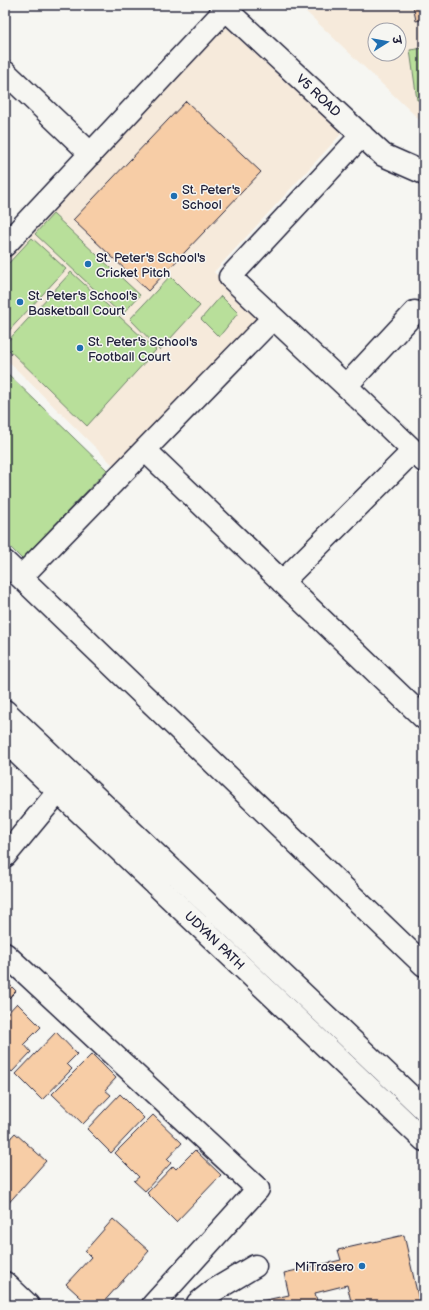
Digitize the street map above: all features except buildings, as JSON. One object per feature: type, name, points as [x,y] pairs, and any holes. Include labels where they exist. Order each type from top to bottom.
[{"type":"street","name":"V5 ROAD","points":[[224,7],[383,155],[424,173]]},
{"type":"street","points":[[5,245],[91,154],[224,7]]},
{"type":"street","points":[[5,72],[91,154]]},
{"type":"street","points":[[282,582],[418,456],[230,277],[362,135]]},
{"type":"street","points":[[346,386],[415,312]]},
{"type":"street","points":[[21,577],[273,318]]},
{"type":"street","points":[[145,450],[424,718]]},
{"type":"street","points":[[5,562],[424,965]]},
{"type":"street","name":"UDYAN PATH","points":[[5,711],[424,1109]]},
{"type":"street","name":"UDYAN PATH","points":[[5,741],[424,1140]]},
{"type":"street","points":[[5,856],[58,792]]},
{"type":"street","points":[[5,954],[258,1190],[153,1305]]},
{"type":"street","points":[[198,1305],[198,1303],[213,1291],[255,1266]]},
{"type":"street","points":[[5,1283],[28,1305]]},
{"type":"shaded area","points":[[299,5],[424,5],[424,124]]},
{"type":"shaded area","name":"St. Peter's School","points":[[225,26],[342,133],[214,272],[259,318],[113,465],[5,358],[5,259]]},
{"type":"green space","points":[[424,48],[424,99],[417,100],[410,50]]},
{"type":"green space","name":"St. Peter's School's Cricket Pitch","points":[[53,214],[140,295],[122,315],[35,234]]},
{"type":"green space","name":"St. Peter's School's Basketball Court","points":[[32,238],[66,269],[5,335],[5,267]]},
{"type":"green space","name":"St. Peter's School's Football Court","points":[[71,272],[156,350],[87,426],[5,346],[5,344]]},
{"type":"green space","name":"St. Peter's School's Basketball Court","points":[[170,276],[200,306],[160,350],[130,319]]},
{"type":"green space","points":[[221,296],[238,313],[219,337],[201,319]]},
{"type":"green space","points":[[5,371],[107,470],[22,559],[5,542]]},
{"type":"place","name":"St. Peter's School","points":[[174,196]]},
{"type":"place","name":"St. Peter's School's Cricket Pitch","points":[[88,264]]},
{"type":"place","name":"St. Peter's School's Basketball Court","points":[[20,302]]},
{"type":"place","name":"St. Peter's School's Football Court","points":[[80,348]]},
{"type":"place","name":"MiTrasero","points":[[362,1266]]}]
